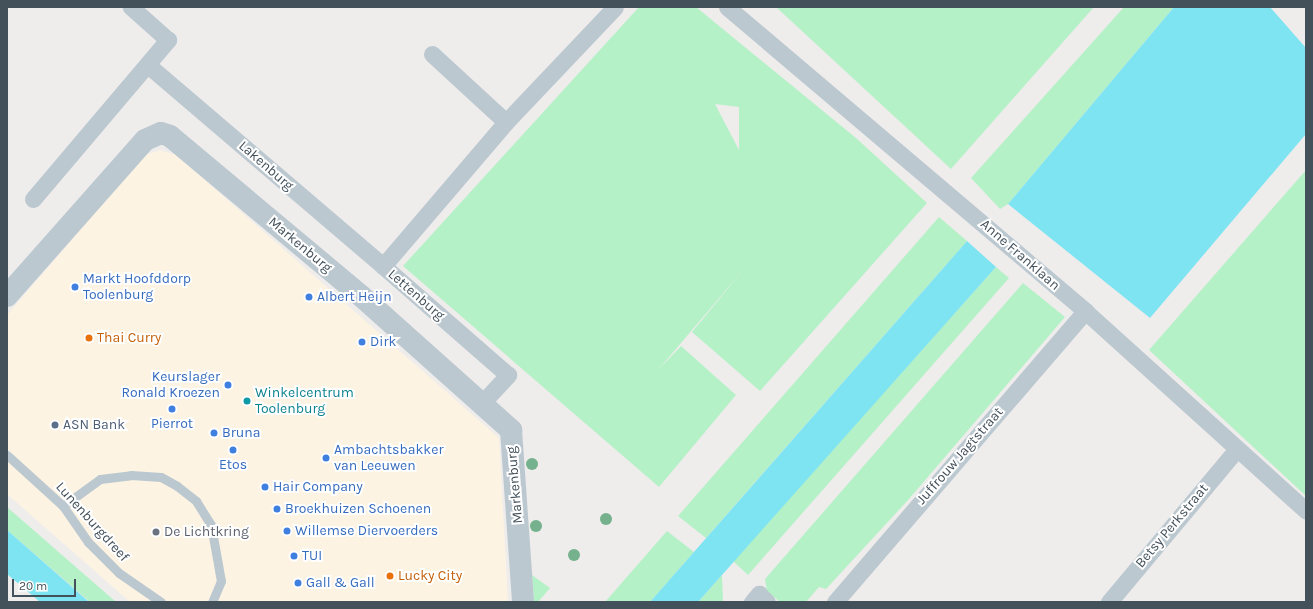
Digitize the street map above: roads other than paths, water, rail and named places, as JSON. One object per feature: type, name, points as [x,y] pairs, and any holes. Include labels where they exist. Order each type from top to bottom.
[{"type":"street","points":[[33,199],[149,66],[168,40],[131,7]]},
{"type":"street","name":"Lettenburg","points":[[481,404],[508,375],[383,266],[506,122],[615,7]]},
{"type":"street","name":"Anne Franklaan","points":[[727,7],[1085,311],[1236,450],[1306,511]]},
{"type":"street","points":[[432,54],[506,122]]},
{"type":"street","name":"Lakenburg","points":[[149,66],[383,266]]},
{"type":"street","name":"Markenburg","points":[[7,296],[145,140],[161,133],[170,136],[354,290],[511,430],[523,602]]},
{"type":"street","name":"Juffrouw Jagtstraat","points":[[835,602],[1085,311]]},
{"type":"street","name":"Betsy Perkstraat","points":[[1109,602],[1236,450]]},
{"type":"street","points":[[752,602],[759,594],[767,602]]},
{"type":"lane","name":"Lunenburgdreef","points":[[7,455],[63,506],[88,542],[119,573],[161,602]]},
{"type":"lane","points":[[63,506],[100,479],[131,475],[160,477],[177,486],[196,501],[211,525],[221,580],[212,602]]},
{"type":"water","points":[[1174,7],[1270,7],[1306,48],[1306,134],[1150,318],[1008,204]]},
{"type":"water","points":[[967,241],[996,267],[698,602],[650,602]]},
{"type":"water","points":[[7,530],[89,602],[40,602],[7,574]]},
{"type":"place","name":"Markt Hoofddorp Toolenburg","points":[[75,287]]},
{"type":"place","name":"Albert Heijn","points":[[309,297]]},
{"type":"place","name":"Thai Curry","points":[[89,338]]},
{"type":"place","name":"Dirk","points":[[362,342]]},
{"type":"place","name":"Keurslager Ronald Kroezen","points":[[228,385]]},
{"type":"place","name":"Winkelcentrum Toolenburg","points":[[247,401]]},
{"type":"place","name":"Pierrot","points":[[172,409]]},
{"type":"place","name":"ASN Bank","points":[[55,425]]},
{"type":"place","name":"Bruna","points":[[214,433]]},
{"type":"place","name":"Etos","points":[[233,450]]},
{"type":"place","name":"Ambachtsbakker van Leeuwen","points":[[326,458]]},
{"type":"place","name":"Hair Company","points":[[265,487]]},
{"type":"place","name":"Broekhuizen Schoenen","points":[[277,509]]},
{"type":"place","name":"Willemse Diervoerders","points":[[287,531]]},
{"type":"place","name":"De Lichtkring","points":[[156,532]]},
{"type":"place","name":"TUI","points":[[294,556]]},
{"type":"place","name":"Lucky City","points":[[390,576]]},
{"type":"place","name":"Gall & Gall","points":[[298,583]]}]
